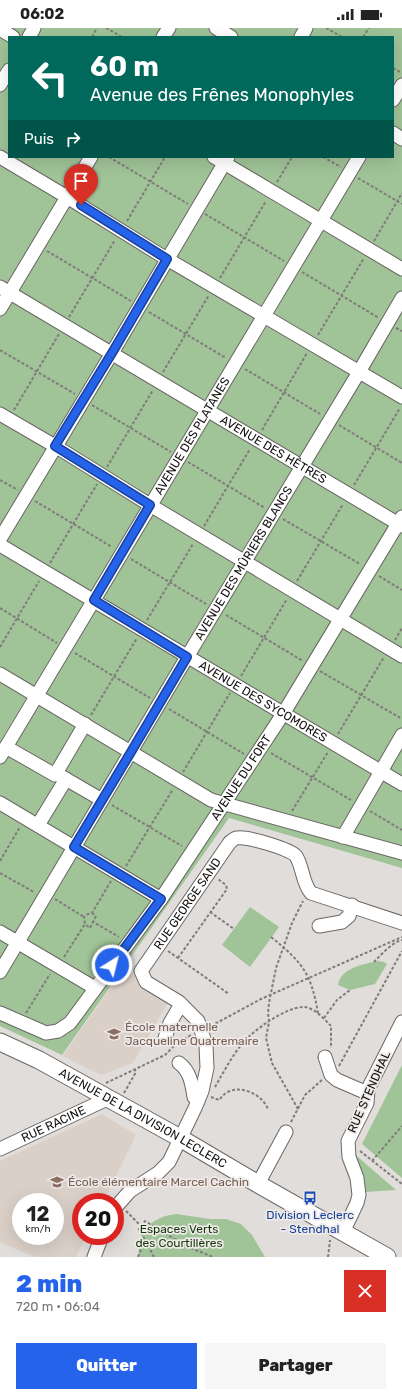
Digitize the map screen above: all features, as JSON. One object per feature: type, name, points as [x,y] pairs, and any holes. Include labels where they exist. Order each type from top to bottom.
[{"type":"main road","name":"AVENUE DE LA DIVISION LECLERC","points":[[0,1042],[39,1060],[180,1138],[258,1184],[337,1236],[387,1257]]},
{"type":"street","points":[[216,28],[229,36]]},
{"type":"street","points":[[0,29],[11,36]]},
{"type":"street","points":[[0,85],[8,72]]},
{"type":"street","points":[[394,98],[402,85]]},
{"type":"street","points":[[0,157],[167,259],[402,397]]},
{"type":"street","points":[[0,309],[5,290],[38,246],[90,158]]},
{"type":"street","name":"AVENUE DES PLATANES","points":[[3,752],[358,158]]},
{"type":"street","points":[[0,539],[167,259],[196,209],[222,159],[272,191],[402,269]]},
{"type":"street","name":"AVENUE DES HÊTRES","points":[[5,290],[349,494],[401,522]]},
{"type":"street","name":"AVENUE DES MÛRIERS BLANCS","points":[[0,972],[402,298]]},
{"type":"street","points":[[4,417],[55,446],[340,620],[402,656]]},
{"type":"street","name":"AVENUE DU FORT","points":[[0,1013],[46,1033],[52,1033],[65,1028],[70,1024],[161,899],[257,754],[401,522]]},
{"type":"street","name":"AVENUE DES SYCOMORES","points":[[0,545],[402,784]]},
{"type":"street","points":[[0,674],[211,800],[402,853]]},
{"type":"street","points":[[38,826],[85,724]]},
{"type":"street","points":[[343,837],[402,735]]},
{"type":"street","points":[[3,752],[54,775],[60,776],[102,800]]},
{"type":"street","points":[[0,803],[161,899]]},
{"type":"street","name":"RUE GEORGE SAND","points":[[181,1004],[146,982],[141,971],[230,842],[236,838],[246,838],[288,850],[295,855],[307,888],[311,893]]},
{"type":"street","points":[[311,893],[352,905],[402,923]]},
{"type":"street","points":[[319,926],[342,922],[349,916],[352,905]]},
{"type":"street","points":[[0,932],[95,988]]},
{"type":"street","points":[[124,1198],[130,1191],[158,1173],[169,1162],[199,1098],[207,1068],[206,1045],[198,1021],[181,1004],[170,1023],[165,1038]]},
{"type":"street","name":"RUE STENDHAL","points":[[337,1236],[357,1203],[359,1195],[357,1178],[349,1157],[348,1141],[367,1103],[367,1093],[402,1022]]},
{"type":"street","points":[[325,1057],[331,1075],[338,1080],[367,1093]]},
{"type":"street","points":[[179,1063],[184,1066],[188,1075],[194,1097],[199,1098]]},
{"type":"street","name":"RUE RACINE","points":[[0,1149],[110,1100]]},
{"type":"street","points":[[258,1184],[286,1132]]},
{"type":"street","points":[[94,1257],[99,1245]]},
{"type":"path","points":[[106,28],[120,36]]},
{"type":"path","points":[[326,28],[340,36]]},
{"type":"path","points":[[111,158],[402,332]]},
{"type":"path","points":[[4,417],[37,372],[164,158]]},
{"type":"path","points":[[0,647],[291,158]]},
{"type":"path","points":[[325,158],[402,204]]},
{"type":"path","points":[[85,724],[342,296],[402,193]]},
{"type":"path","points":[[38,246],[402,463]]},
{"type":"path","points":[[0,350],[402,590]]},
{"type":"path","points":[[92,913],[96,916],[90,928],[85,924],[84,917],[92,913],[116,873],[125,868],[402,405]]},
{"type":"path","points":[[0,480],[402,719]]},
{"type":"path","points":[[0,608],[244,754],[272,752],[402,830]]},
{"type":"path","points":[[286,821],[402,628]]},
{"type":"path","points":[[102,800],[192,852]]},
{"type":"path","points":[[0,860],[26,818]]},
{"type":"path","points":[[178,958],[227,889],[226,885],[209,872]]},
{"type":"path","points":[[298,1109],[272,1063],[266,1038],[270,1022],[268,1013],[270,995],[283,947],[302,901],[311,893]]},
{"type":"path","points":[[210,912],[234,929]]},
{"type":"path","points":[[93,922],[129,943]]},
{"type":"path","points":[[272,937],[300,963],[309,977],[318,1013]]},
{"type":"path","points":[[92,1089],[165,1055],[174,1046],[188,1036],[201,1031],[270,995],[402,937]]},
{"type":"path","points":[[374,962],[388,949],[402,940]]},
{"type":"path","points":[[159,945],[229,994]]},
{"type":"path","points":[[286,1132],[305,1095],[322,1080],[331,1075],[342,1063],[402,951]]},
{"type":"path","points":[[323,1019],[338,1000],[350,990]]},
{"type":"path","points":[[199,1098],[211,1093],[242,1044],[282,1014],[299,1008],[304,1007],[318,1013],[331,1026],[332,1048],[325,1057]]},
{"type":"path","points":[[110,1100],[117,1095],[121,1098],[136,1072],[135,1070]]},
{"type":"path","points":[[199,1098],[219,1100],[227,1093],[236,1090],[258,1095],[266,1102],[268,1109]]},
{"type":"path","points":[[372,1161],[402,1126]]},
{"type":"path","points":[[348,1141],[402,1183]]},
{"type":"path","points":[[124,1212],[141,1226]]},
{"type":"path","points":[[154,1257],[139,1229],[145,1221],[186,1246],[213,1257]]},
{"type":"path","points":[[328,1257],[337,1236]]},
{"type":"path","points":[[138,1257],[142,1246],[146,1242]]},
{"type":"shaded area","name":"École maternelle Jacqueline Quatremaire","points":[[124,968],[170,999],[133,1063],[101,1075],[63,1056]]},
{"type":"shaded area","name":"École élémentaire Marcel Cachin","points":[[102,1114],[136,1135],[107,1193],[72,1193],[72,1245],[82,1245],[76,1257],[35,1257],[0,1242],[0,1161]]},
{"type":"green space","points":[[0,28],[402,28],[402,868],[229,818],[62,1055],[0,1026]]},
{"type":"green space","points":[[250,907],[279,927],[250,967],[222,945]]},
{"type":"green space","points":[[378,961],[387,964],[375,984],[350,990],[338,985],[343,974],[348,971],[360,965]]},
{"type":"green space","points":[[402,1065],[402,1178],[362,1144]]},
{"type":"green space","points":[[351,1151],[396,1190],[365,1192]]},
{"type":"green space","name":"Espaces Verts des Courtillères","points":[[176,1214],[210,1219],[226,1219],[241,1224],[252,1235],[265,1257],[139,1257],[139,1242],[147,1228],[160,1218]]},
{"type":"place","name":"École maternelle Jacqueline Quatremaire","points":[[114,1034]]},
{"type":"place","name":"École élémentaire Marcel Cachin","points":[[57,1182]]},
{"type":"place","name":"Division Leclerc - Stendhal","points":[[310,1198]]},
{"type":"route","points":[[81,205],[167,259],[55,446],[150,505],[94,600],[187,657],[74,847],[161,899],[112,965]]}]
